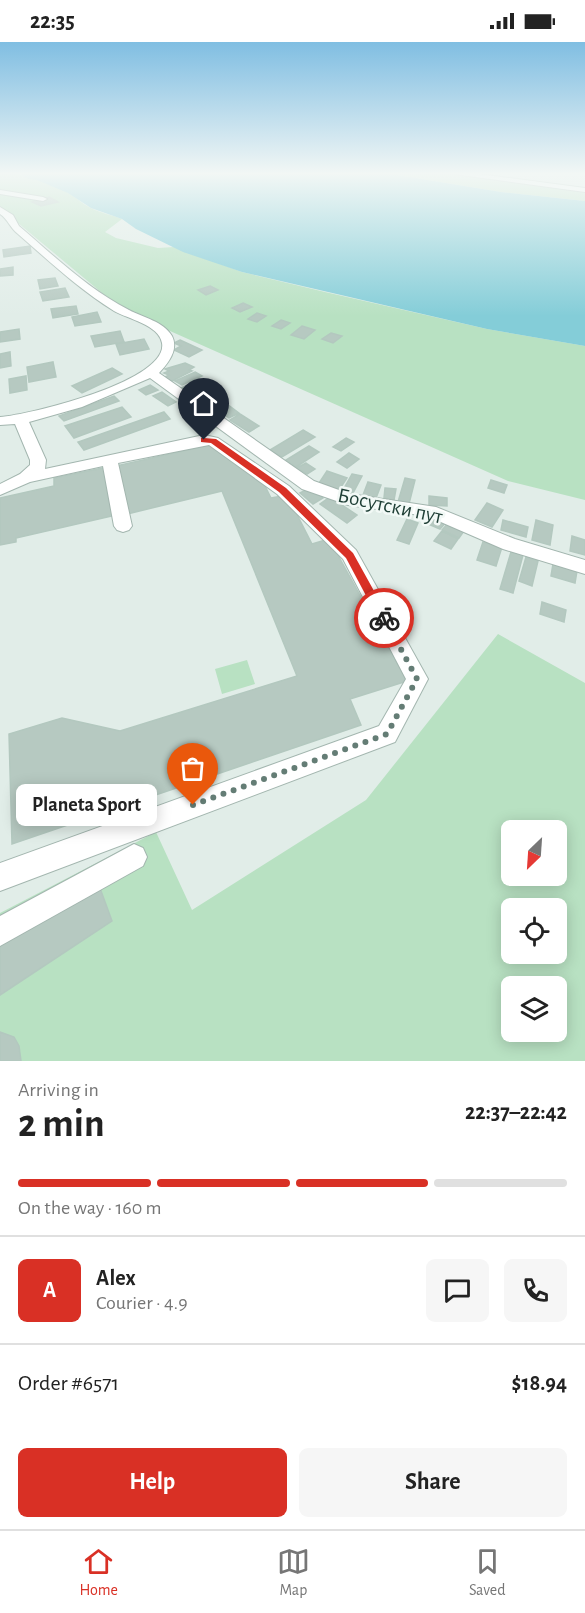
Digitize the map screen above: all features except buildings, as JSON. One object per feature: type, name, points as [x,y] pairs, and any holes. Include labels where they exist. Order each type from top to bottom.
[{"type":"street","points":[[0,421],[21,421],[118,387],[151,373],[164,360],[168,351],[168,342],[163,334],[153,326],[98,296],[15,227],[12,221]]},
{"type":"street","name":"Босутски пут","points":[[151,373],[308,485],[348,499],[430,511],[509,544],[585,567]]},
{"type":"street","points":[[21,421],[38,460],[38,467],[26,478]]},
{"type":"street","points":[[0,490],[26,478],[204,440],[213,441],[274,484],[350,555],[417,679],[387,734],[0,877]]},
{"type":"street","points":[[110,460],[123,526]]},
{"type":"street","points":[[0,932],[134,857]]},
{"type":"green space","points":[[15,221],[120,221],[105,232],[116,238],[158,248],[174,247],[242,272],[325,292],[487,329],[585,346],[585,500],[508,481],[161,327],[108,298]]},
{"type":"green space","points":[[498,634],[585,683],[585,1061],[0,1061],[0,913],[156,832],[192,910],[366,800]]},
{"type":"green space","points":[[247,660],[255,684],[222,694],[215,669]]},
{"type":"water","points":[[124,221],[585,221],[585,346],[487,329],[242,272],[183,252],[136,229]]},
{"type":"way so far","points":[[193,805],[387,734],[417,679],[384,618]]},
{"type":"place","name":"Planeta Sport","points":[[193,805]]},
{"type":"route","points":[[204,440],[213,441],[283,490],[350,555],[384,618]]}]
